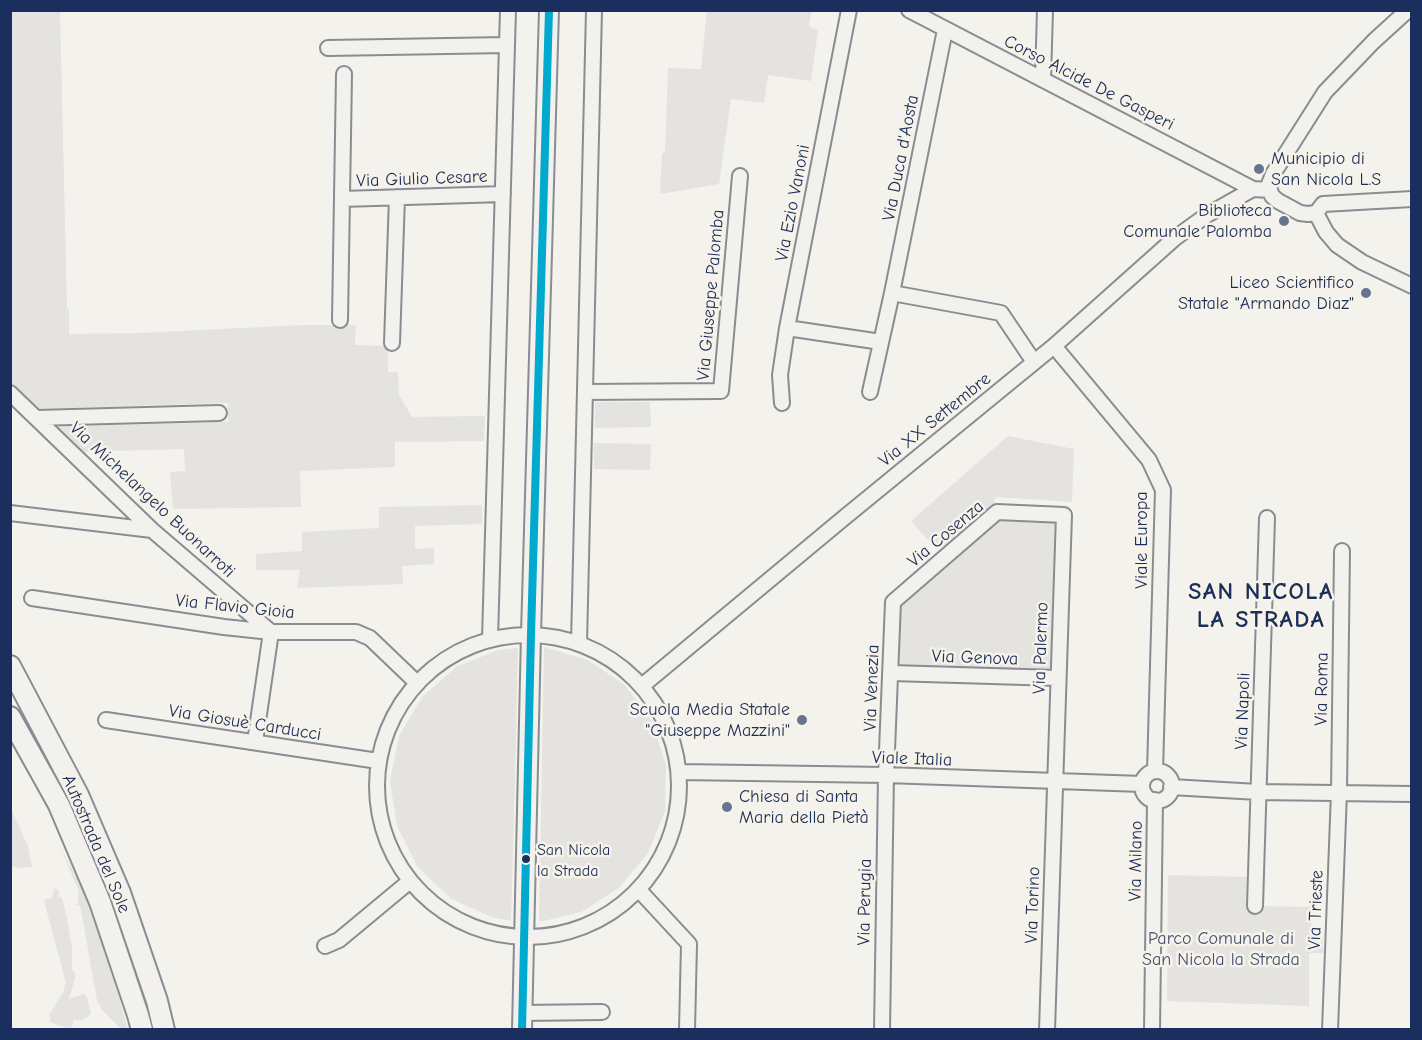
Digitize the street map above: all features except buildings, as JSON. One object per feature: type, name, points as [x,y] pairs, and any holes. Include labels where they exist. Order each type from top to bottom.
[{"type":"highway","name":"Autostrada del Sole","points":[[10,666],[78,795],[120,893],[157,1001],[164,1029]]},
{"type":"highway","name":"Autostrada del Sole","points":[[10,717],[59,805],[100,902],[142,1029]]},
{"type":"main road","points":[[522,1021],[549,10]]},
{"type":"street","points":[[490,639],[508,10]]},
{"type":"street","points":[[579,643],[594,10]]},
{"type":"street","name":"Via Ezio Vanoni","points":[[783,403],[780,375],[787,328],[849,10]]},
{"type":"street","name":"Corso Alcide De Gasperi","points":[[909,10],[1253,189]]},
{"type":"street","points":[[1043,80],[1045,10]]},
{"type":"street","points":[[1408,10],[1374,41],[1325,92],[1269,184],[1272,196],[1278,201],[1300,213],[1308,214],[1319,208],[1412,199]]},
{"type":"street","name":"Via Duca d'Aosta","points":[[870,392],[945,30]]},
{"type":"street","points":[[328,48],[507,45]]},
{"type":"street","points":[[340,320],[344,74]]},
{"type":"street","name":"Via Giuseppe Palomba","points":[[585,392],[721,391],[740,176]]},
{"type":"street","points":[[1253,189],[1270,190]]},
{"type":"street","name":"Via XX Settembre","points":[[643,685],[1035,362],[1174,238],[1207,215],[1253,189]]},
{"type":"street","name":"Via Giulio Cesare","points":[[342,199],[503,194]]},
{"type":"street","points":[[392,343],[397,197]]},
{"type":"street","points":[[1319,208],[1326,231],[1337,245],[1362,262],[1412,286]]},
{"type":"street","points":[[892,293],[1001,313],[1035,362]]},
{"type":"street","points":[[787,328],[881,342]]},
{"type":"street","name":"Viale Europa","points":[[1054,346],[1149,460],[1163,490],[1155,771]]},
{"type":"street","name":"Via Michelangelo Buonarroti","points":[[10,393],[152,530],[271,632]]},
{"type":"street","points":[[36,418],[219,413]]},
{"type":"street","name":"Via Cosenza","points":[[893,602],[997,512],[1064,515]]},
{"type":"street","points":[[10,513],[152,530]]},
{"type":"street","name":"Via Palermo","points":[[1055,782],[1064,515]]},
{"type":"street","name":"Via Napoli","points":[[1255,906],[1267,518]]},
{"type":"street","name":"Via Roma","points":[[1339,792],[1342,551]]},
{"type":"street","name":"Via Flavio Gioia","points":[[32,598],[271,632],[356,632],[370,638],[417,683]]},
{"type":"street","name":"Via Venezia","points":[[886,775],[893,602]]},
{"type":"street","points":[[255,742],[271,632]]},
{"type":"street","points":[[531,634],[579,643],[604,654],[643,685],[663,715],[674,742],[680,772],[680,798],[676,823],[667,848],[655,870],[639,890],[614,911],[586,926],[566,933],[524,937],[498,934],[472,927],[449,915],[428,900],[410,881],[388,844],[381,824],[377,792],[378,761],[384,739],[403,700],[417,683],[438,664],[463,649],[490,639],[531,634]]},
{"type":"street","name":"Via Genova","points":[[891,673],[1058,678]]},
{"type":"street","name":"Via Giosuè Carducci","points":[[106,720],[378,761]]},
{"type":"street","points":[[1155,771],[1167,775],[1171,788],[1164,798],[1155,800],[1144,793],[1142,784],[1146,775],[1155,771]]},
{"type":"street","name":"Viale Italia","points":[[680,772],[886,775],[1142,784]]},
{"type":"street","name":"Via Perugia","points":[[882,1029],[886,775]]},
{"type":"street","name":"Via Torino","points":[[1047,1029],[1055,782]]},
{"type":"street","points":[[1171,788],[1258,792],[1412,794]]},
{"type":"street","name":"Via Trieste","points":[[1330,1029],[1339,792]]},
{"type":"street","name":"Via Milano","points":[[1152,1029],[1155,800]]},
{"type":"street","points":[[325,946],[339,940],[410,881]]},
{"type":"street","points":[[639,890],[689,945],[687,1029]]},
{"type":"street","points":[[522,1021],[602,1012]]},
{"type":"shaded area","points":[[10,11],[60,11],[69,334],[356,325],[355,345],[388,346],[388,372],[398,372],[399,395],[412,417],[485,416],[484,441],[395,442],[395,467],[300,471],[301,507],[173,509],[170,472],[185,471],[184,449],[78,452],[53,427],[228,422],[228,403],[35,409],[11,385]]},
{"type":"shaded area","points":[[707,11],[812,11],[809,26],[818,31],[811,81],[768,75],[764,103],[731,99],[719,184],[660,194],[662,153],[665,153],[668,68],[701,69]]},
{"type":"shaded area","points":[[595,402],[650,402],[651,427],[595,428]]},
{"type":"shaded area","points":[[1008,436],[1074,449],[1072,502],[996,497],[992,510],[948,547],[928,540],[911,521]]},
{"type":"shaded area","points":[[594,443],[651,444],[650,470],[594,469]]},
{"type":"shaded area","points":[[482,505],[482,524],[415,526],[415,549],[434,548],[434,564],[402,566],[403,584],[297,588],[300,570],[256,570],[256,554],[302,551],[302,532],[379,528],[379,507]]},
{"type":"shaded area","points":[[997,521],[1057,523],[1051,671],[901,666],[898,661],[900,608]]},
{"type":"shaded area","points":[[544,647],[588,660],[625,685],[652,722],[666,765],[665,811],[648,853],[619,888],[581,912],[539,922]]},
{"type":"shaded area","points":[[518,648],[511,921],[491,917],[450,898],[417,866],[397,826],[390,781],[399,736],[422,697],[456,667],[498,650]]},
{"type":"shaded area","points":[[10,807],[28,846],[32,867],[18,868],[11,865]]},
{"type":"shaded area","points":[[61,849],[81,885],[110,966],[128,1029],[121,1029],[102,1010],[97,1000],[80,905],[77,905],[79,892]]},
{"type":"shaded area","name":"Parco Comunale di San Nicola la Strada","points":[[1168,875],[1251,877],[1250,906],[1317,907],[1309,932],[1323,936],[1323,953],[1309,953],[1309,1006],[1167,1001]]},
{"type":"shaded area","points":[[54,888],[59,891],[59,897],[62,898],[72,948],[72,969],[75,979],[69,999],[84,994],[87,997],[91,1014],[82,1020],[74,1020],[71,1029],[49,1022],[51,1018],[49,1015],[66,983],[44,901],[53,896]]},
{"type":"transit line","points":[[522,1030],[549,10]]},
{"type":"place","name":"Municipio di San Nicola L.S","points":[[1259,169]]},
{"type":"place","name":"Biblioteca Comunale Palomba","points":[[1284,221]]},
{"type":"place","name":"Liceo Scientifico Statale \"Armando Diaz\"","points":[[1366,293]]},
{"type":"place","name":"Scuola Media Statale \"Giuseppe Mazzini\"","points":[[802,720]]},
{"type":"place","name":"Chiesa di Santa Maria della Pietà","points":[[727,807]]},
{"type":"place","name":"San Nicola la Strada","points":[[526,859]]},
{"type":"district","name":"SAN NICOLA LA STRADA","points":[[1261,606]]}]
